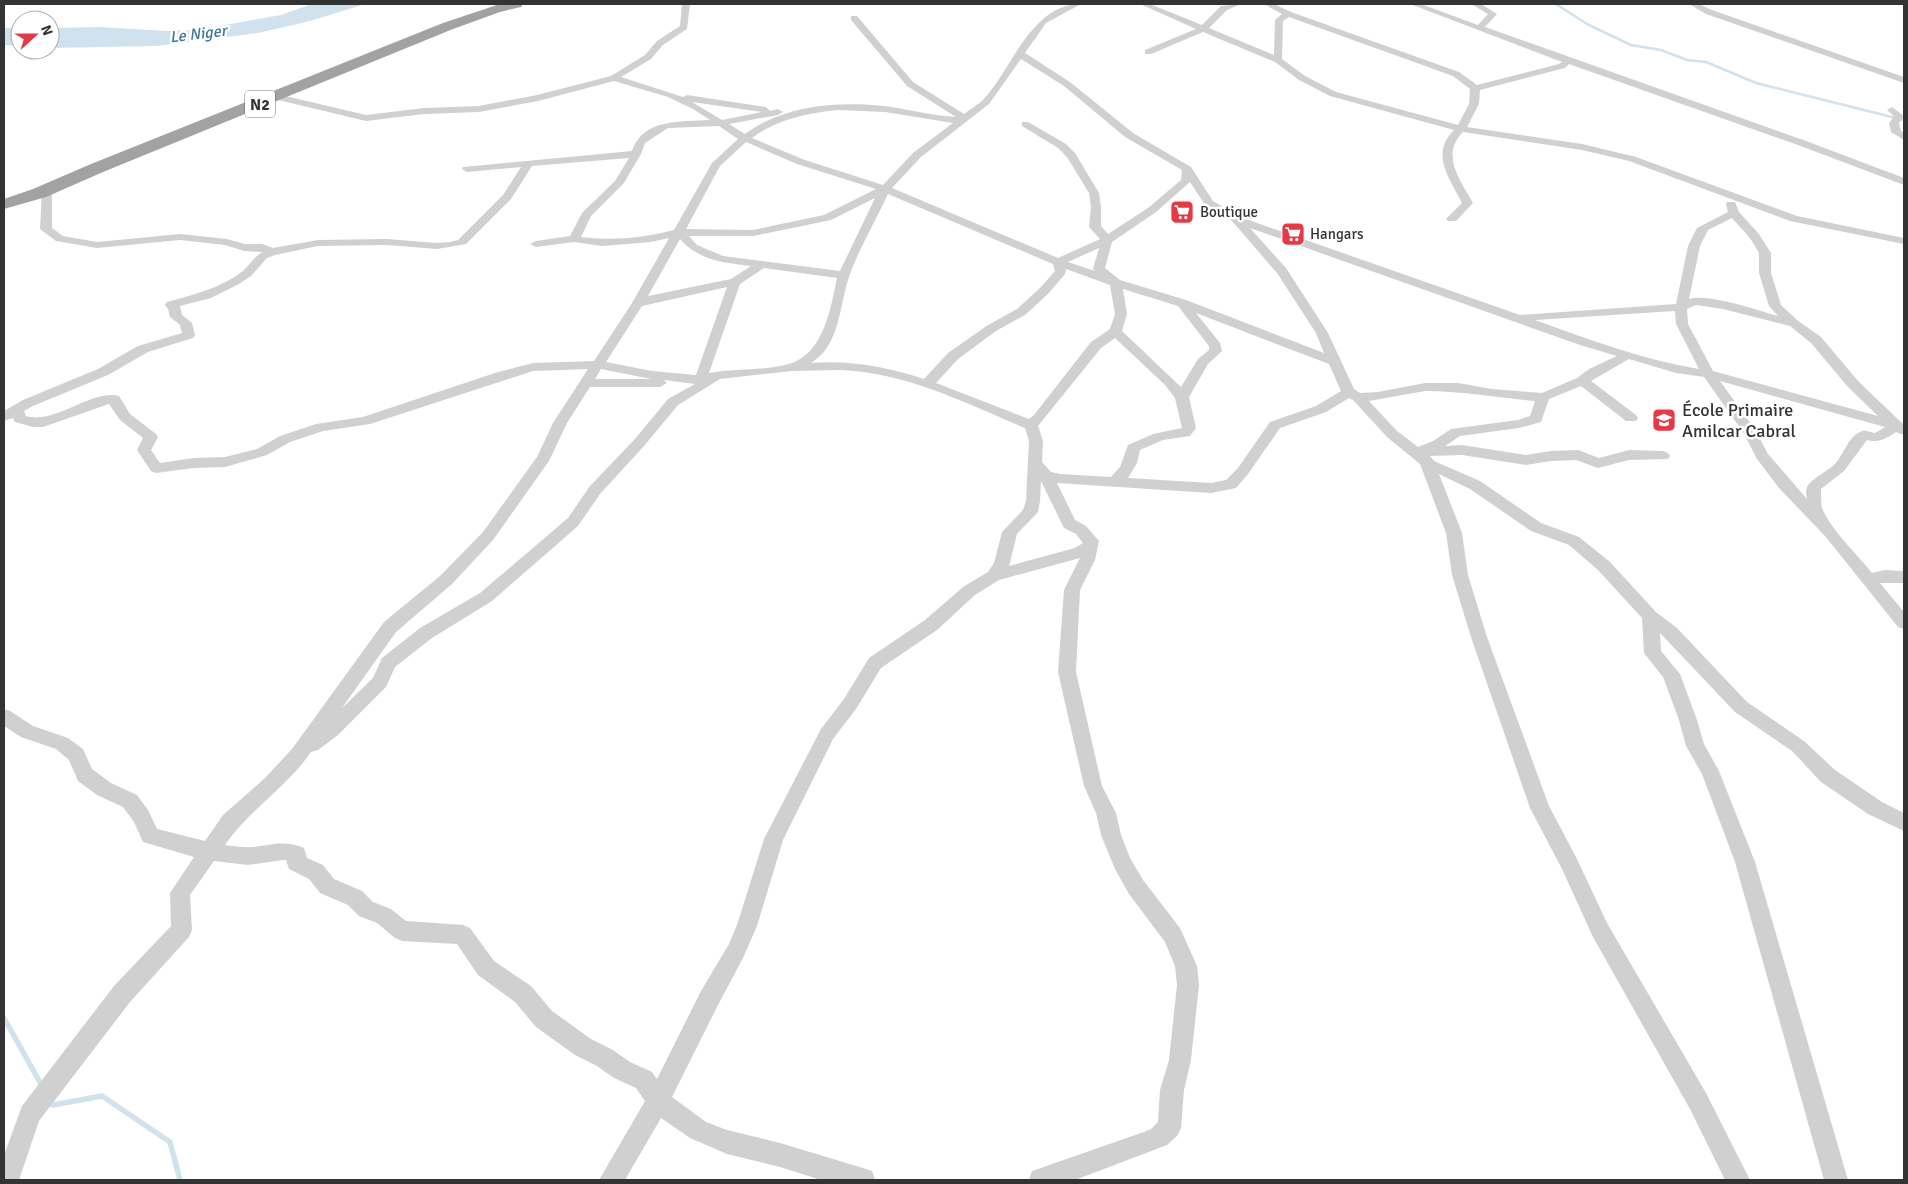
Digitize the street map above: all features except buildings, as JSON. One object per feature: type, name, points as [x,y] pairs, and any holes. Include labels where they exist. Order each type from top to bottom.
[{"type":"highway","name":"N2","points":[[4,204],[20,201],[47,191],[105,164],[277,97],[448,26],[495,9],[516,4]]},
{"type":"street","points":[[277,97],[366,118],[424,111],[479,109],[538,98],[614,78],[648,57],[660,44],[684,27],[686,4]]},
{"type":"street","points":[[788,368],[798,365],[813,356],[823,342],[835,315],[844,275],[884,190],[916,155],[986,102],[1043,22],[1077,4]]},
{"type":"street","points":[[1144,4],[1278,60],[1302,78],[1333,94],[1461,129],[1590,149],[1632,159],[1794,219],[1904,241]]},
{"type":"street","points":[[1148,52],[1203,29],[1224,8],[1236,4]]},
{"type":"street","points":[[1268,4],[1288,14],[1456,74],[1475,88]]},
{"type":"street","points":[[1414,4],[1904,182]]},
{"type":"street","points":[[1475,4],[1493,14],[1480,27]]},
{"type":"street","points":[[1693,4],[1710,12],[1904,80]]},
{"type":"street","points":[[1278,60],[1279,20],[1288,14]]},
{"type":"street","points":[[854,18],[910,84],[965,119]]},
{"type":"street","points":[[1021,55],[1067,84],[1129,135],[1187,169],[1209,203],[1236,219],[1585,342],[1676,369],[1708,374],[1900,428]]},
{"type":"street","points":[[1475,88],[1562,66],[1568,61]]},
{"type":"street","points":[[614,78],[671,95],[781,112]]},
{"type":"street","points":[[1452,219],[1468,203],[1450,171],[1447,149],[1451,139],[1461,129],[1474,104],[1475,88]]},
{"type":"street","points":[[671,95],[696,107],[744,138],[801,162],[884,190],[1058,262],[1116,283],[1182,303],[1334,361]]},
{"type":"street","points":[[574,239],[586,215],[619,183],[636,154],[640,142],[666,125],[721,123],[781,112],[844,107],[883,109],[946,121],[965,119]]},
{"type":"street","points":[[1892,110],[1899,116],[1894,123],[1896,132],[1904,137]]},
{"type":"street","points":[[7,1180],[30,1114],[122,994],[182,930],[180,893],[230,821],[272,784],[298,755],[390,627],[446,580],[488,536],[544,458],[560,423],[638,303],[716,165],[727,151],[770,122],[807,111]]},
{"type":"street","points":[[1025,124],[1062,146],[1071,155],[1094,193],[1096,207],[1095,226],[1107,240]]},
{"type":"street","points":[[467,169],[636,154]]},
{"type":"street","points":[[4,417],[28,403],[103,372],[143,349],[189,335],[186,323],[176,317],[174,307],[171,305],[206,295],[235,281],[247,273],[263,256],[272,252],[318,243],[388,242],[450,246],[462,242],[507,196],[528,165]]},
{"type":"street","points":[[1058,262],[1107,240],[1152,210],[1186,181],[1187,169]]},
{"type":"street","points":[[536,244],[574,239],[602,243],[651,239],[679,232],[753,233],[827,218],[884,190]]},
{"type":"street","points":[[47,191],[46,229],[60,239],[97,245],[180,237],[228,242],[244,248],[262,247],[272,252]]},
{"type":"street","points":[[1728,193],[1734,214],[1755,236],[1765,252],[1765,273],[1775,306],[1793,323],[1816,340],[1853,384],[1900,428]]},
{"type":"street","points":[[1734,214],[1704,228],[1694,246],[1690,260],[1689,279],[1681,307],[1682,324],[1708,374],[1748,430],[1762,456],[1784,484],[1830,532],[1870,579],[1904,623]]},
{"type":"street","points":[[1236,219],[1282,272],[1322,333],[1334,361],[1353,394],[1392,434],[1424,458],[1475,485],[1536,527],[1574,541],[1604,566],[1650,616],[1671,633],[1741,707],[1798,746],[1828,776],[1876,808],[1904,822]]},
{"type":"street","points":[[679,232],[693,247],[721,259],[844,275]]},
{"type":"street","points":[[1031,425],[1039,418],[1096,346],[1116,331],[1121,314],[1116,283],[1099,270],[1107,240]]},
{"type":"street","points":[[928,383],[953,356],[992,328],[1021,312],[1061,271],[1058,262]]},
{"type":"street","points":[[638,303],[654,298],[735,282],[762,264]]},
{"type":"street","points":[[701,379],[735,282]]},
{"type":"street","points":[[1517,318],[1681,307],[1694,301],[1724,305],[1793,323]]},
{"type":"street","points":[[1182,303],[1215,346],[1216,351],[1203,362],[1182,397]]},
{"type":"street","points":[[1114,482],[1125,474],[1132,458],[1133,448],[1151,438],[1185,433],[1189,428],[1182,397],[1170,382],[1122,339],[1116,331]]},
{"type":"street","points":[[1040,469],[1059,479],[1211,488],[1231,484],[1244,471],[1275,426],[1321,409],[1353,394],[1378,396],[1425,387],[1458,386],[1492,393],[1542,397],[1582,381],[1594,372],[1628,355]]},
{"type":"street","points":[[17,410],[20,419],[33,423],[43,423],[100,402],[114,399],[118,412],[151,437],[144,450],[156,468],[194,463],[225,462],[262,452],[285,439],[321,427],[364,421],[533,367],[599,365],[652,374],[701,379]]},
{"type":"street","points":[[587,383],[665,384],[720,375],[788,368],[844,366],[888,373],[928,383],[1031,425]]},
{"type":"street","points":[[298,755],[332,730],[380,682],[388,663],[426,633],[486,597],[573,522],[595,490],[638,444],[673,402],[720,375]]},
{"type":"street","points":[[1582,381],[1631,418]]},
{"type":"street","points":[[1424,458],[1438,444],[1456,432],[1519,424],[1536,419],[1542,397]]},
{"type":"street","points":[[994,576],[1002,564],[1010,532],[1030,512],[1034,502],[1040,469],[1036,441],[1031,425]]},
{"type":"street","points":[[1830,532],[1814,507],[1816,499],[1813,493],[1814,487],[1839,468],[1853,452],[1853,446],[1864,435],[1877,438],[1893,428],[1900,428]]},
{"type":"street","points":[[1424,458],[1462,450],[1526,460],[1551,456],[1578,456],[1598,463],[1629,455],[1663,456]]},
{"type":"street","points":[[1424,458],[1454,533],[1460,575],[1479,637],[1540,808],[1569,863],[1600,930],[1698,1101],[1738,1180]]},
{"type":"street","points":[[1040,469],[1069,524],[1081,530],[1091,541],[1086,562],[1074,581],[1070,602],[1067,672],[1093,786],[1106,813],[1111,835],[1122,863],[1136,887],[1173,935],[1186,966],[1188,985],[1180,1060],[1172,1090],[1169,1128],[1159,1137],[1143,1144],[1041,1180]]},
{"type":"street","points":[[611,1180],[658,1101],[709,999],[736,951],[747,926],[774,839],[828,734],[850,704],[875,663],[938,620],[969,591],[994,576],[1080,552],[1091,546]]},
{"type":"street","points":[[1870,579],[1885,576],[1904,577]]},
{"type":"street","points":[[1650,616],[1653,653],[1670,674],[1688,720],[1695,746],[1710,771],[1745,862],[1836,1180]]},
{"type":"street","points":[[4,716],[28,732],[62,743],[76,755],[86,775],[104,788],[130,801],[141,816],[150,836],[209,852],[249,856],[287,850],[296,854],[296,863],[316,872],[327,886],[355,898],[366,910],[384,916],[402,931],[464,935],[486,968],[523,994],[544,1019],[583,1048],[644,1080],[658,1101],[698,1130],[727,1142],[780,1155],[864,1180]]},
{"type":"water","name":"Le Niger","points":[[312,4],[365,4],[310,21],[258,33],[157,46],[60,48],[60,28],[197,30],[281,15]]},
{"type":"water","points":[[4,28],[10,28],[10,45],[4,45]]},
{"type":"waterway","points":[[1556,4],[1587,24],[1631,45],[1661,50],[1687,60],[1706,62],[1756,83],[1904,120]]},
{"type":"waterway","points":[[4,1018],[42,1086]]},
{"type":"waterway","points":[[50,1100],[53,1105],[102,1096],[170,1142],[180,1180]]},
{"type":"place","name":"Boutique","points":[[1182,212]]},
{"type":"place","name":"Hangars","points":[[1293,234]]},
{"type":"place","name":"École Primaire Amilcar Cabral","points":[[1664,420]]}]
